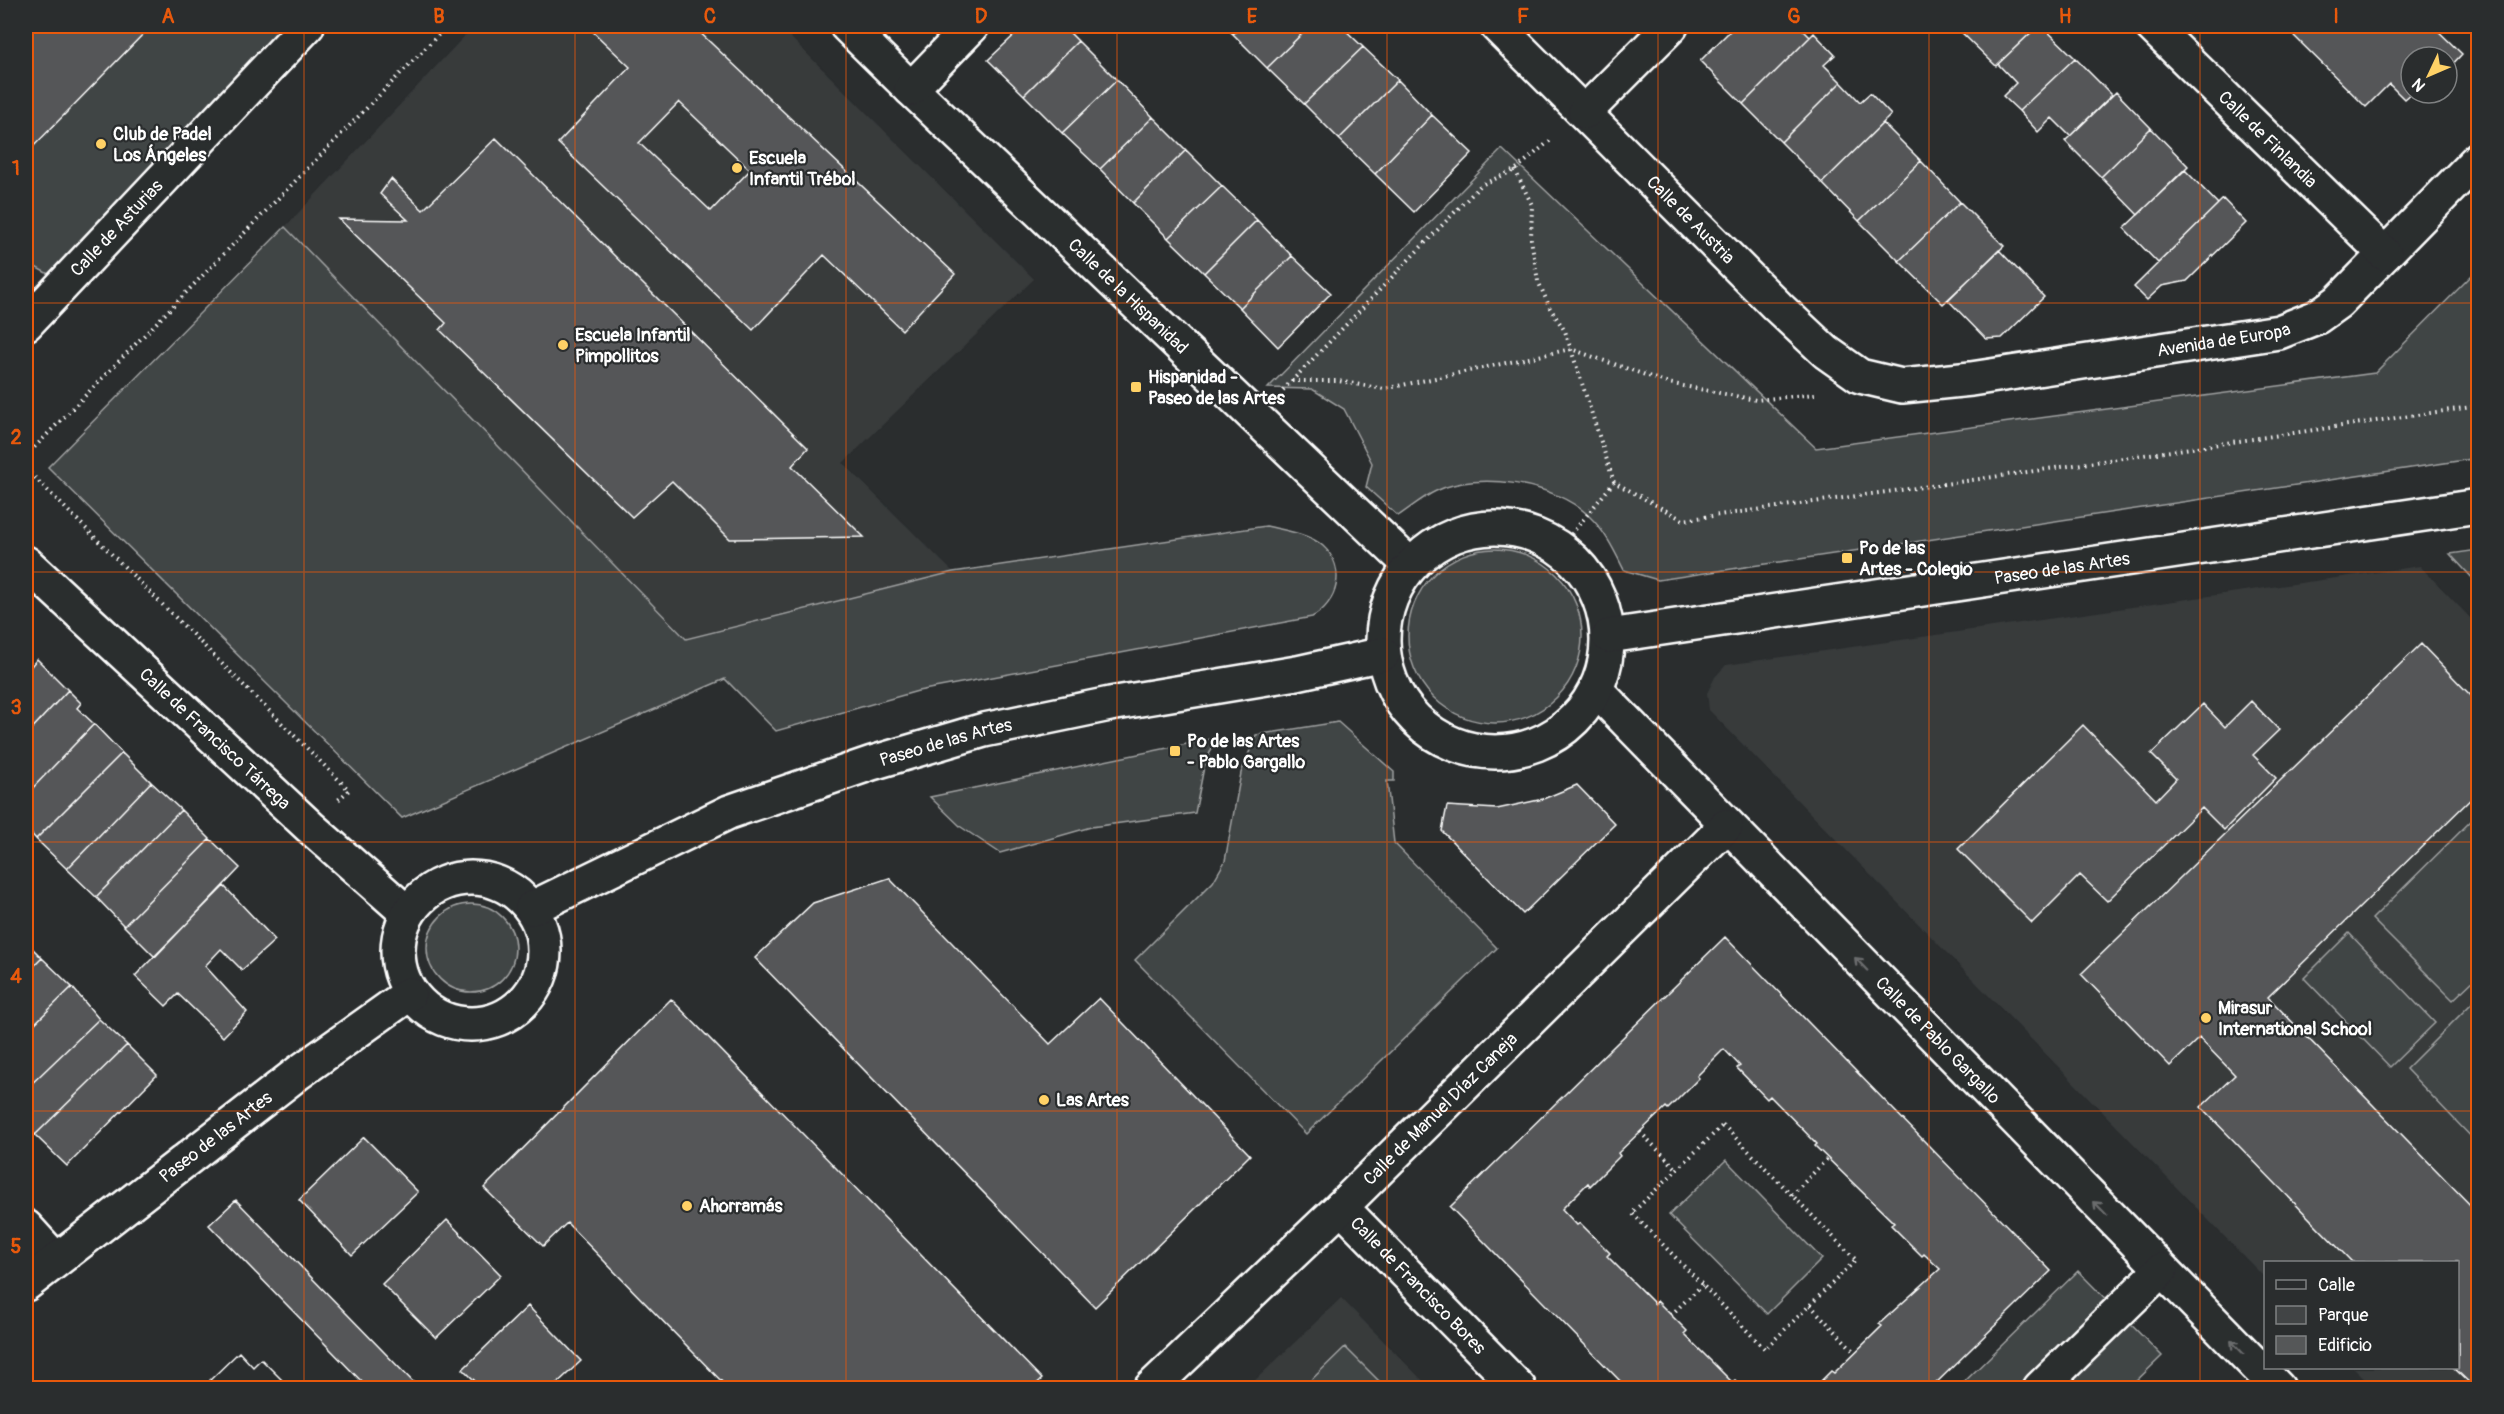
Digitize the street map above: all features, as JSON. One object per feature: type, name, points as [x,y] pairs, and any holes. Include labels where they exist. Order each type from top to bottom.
[{"type":"street","name":"Calle de Asturias","points":[[26,324],[307,26]]},
{"type":"street","name":"Calle de la Hispanidad","points":[[847,26],[1410,566]]},
{"type":"street","points":[[911,89],[972,26]]},
{"type":"street","name":"Calle de Austria","points":[[1497,26],[1778,307],[1827,352],[1860,376],[1902,386]]},
{"type":"street","points":[[1585,112],[1671,26]]},
{"type":"street","name":"Calle de Finlandia","points":[[2152,26],[2385,254]]},
{"type":"street","name":"Avenida de Europa","points":[[1902,386],[1971,379],[2279,332],[2317,317],[2331,307],[2478,159]]},
{"type":"street","name":"Paseo de las Artes","points":[[1609,636],[2478,506]]},
{"type":"street","points":[[1473,529],[1516,529],[1560,548],[1597,591],[1609,636],[1596,692],[1563,731],[1515,752],[1464,750],[1423,728],[1396,694],[1383,654],[1387,605],[1410,566],[1438,542],[1473,529]]},
{"type":"street","name":"Calle de Francisco Tárrega","points":[[26,562],[310,827],[406,912]]},
{"type":"street","name":"Paseo de las Artes","points":[[532,908],[729,812],[872,762],[984,730],[1110,704],[1297,672],[1383,654]]},
{"type":"street","name":"Calle de Pablo Gargallo","points":[[1596,692],[1674,768],[1726,825],[2278,1389]]},
{"type":"street","name":"Calle de Manuel Díaz Caneja","points":[[1151,1389],[1341,1207],[1726,825]]},
{"type":"street","points":[[465,876],[500,882],[532,908],[545,942],[541,978],[516,1011],[486,1025],[442,1021],[409,994],[395,952],[406,912],[432,886],[465,876]]},
{"type":"street","name":"Paseo de las Artes","points":[[26,1284],[211,1143],[298,1073],[409,994]]},
{"type":"street","name":"Calle de Francisco Bores","points":[[1341,1207],[1519,1389]]},
{"type":"street","points":[[26,1227],[56,1260]]},
{"type":"street","points":[[2040,1389],[2162,1270]]},
{"type":"path","points":[[26,456],[447,26]]},
{"type":"path","points":[[1255,418],[1481,185],[1515,170],[1585,112]]},
{"type":"path","points":[[1515,170],[1532,205],[1531,239],[1538,281],[1550,308],[1565,331],[1614,482],[1683,520],[2478,406]]},
{"type":"path","points":[[1292,381],[1338,381],[1384,389],[1571,349],[1668,383],[1756,400],[1824,393]]},
{"type":"path","points":[[26,469],[349,790],[310,827]]},
{"type":"path","points":[[1560,548],[1614,482]]},
{"type":"path","points":[[1723,1125],[1792,1195],[1856,1260],[1765,1349],[1632,1213],[1723,1125]]},
{"type":"path","points":[[1640,1132],[1677,1169]]},
{"type":"path","points":[[1792,1195],[1827,1160]]},
{"type":"path","points":[[1671,1315],[1702,1285]]},
{"type":"path","points":[[1810,1305],[1855,1352]]},
{"type":"shaded area","points":[[474,26],[779,26],[1034,279],[843,463],[953,572],[686,639],[285,227]]},
{"type":"shaded area","points":[[2420,566],[2478,626],[2478,1388],[2374,1388],[2354,1369],[2459,1369],[2459,1261],[2264,1261],[2264,1277],[1709,710],[1707,693],[1715,677],[1726,665]]},
{"type":"shaded area","points":[[1341,1298],[1430,1388],[1247,1388]]},
{"type":"green space","name":"Club de Padel Los Ángeles","points":[[26,26],[289,26],[52,276],[26,262]]},
{"type":"green space","points":[[1502,149],[1816,448],[2375,373],[2478,269],[2478,458],[1658,580],[1624,570],[1604,534],[1589,516],[1557,495],[1537,488],[1494,481],[1453,485],[1431,493],[1398,516],[1366,487],[1372,463],[1344,409],[1312,389],[1268,388]]},
{"type":"green space","points":[[285,227],[686,639],[953,572],[1266,526],[1304,535],[1323,546],[1335,564],[1337,574],[1333,594],[1321,611],[1312,617],[918,691],[776,731],[725,679],[402,818],[48,467]]},
{"type":"green space","points":[[1495,549],[1528,556],[1543,564],[1556,575],[1567,588],[1575,603],[1582,636],[1575,669],[1567,684],[1556,697],[1543,708],[1528,716],[1495,723],[1462,716],[1447,708],[1434,697],[1423,684],[1415,669],[1408,636],[1415,603],[1423,588],[1434,575],[1447,564],[1462,556]]},
{"type":"green space","points":[[2478,550],[2478,584],[2450,554]]},
{"type":"green space","points":[[1338,722],[1394,772],[1394,781],[1387,781],[1394,843],[1497,948],[1306,1134],[1135,960],[1213,882],[1225,861],[1241,773],[1256,735]]},
{"type":"green space","points":[[1216,738],[1204,767],[1195,813],[1091,827],[1000,853],[961,827],[930,797]]},
{"type":"green space","points":[[2478,814],[2478,976],[2453,1000],[2372,919]]},
{"type":"green space","points":[[471,904],[488,908],[502,917],[511,931],[515,948],[511,965],[502,979],[488,988],[471,992],[454,988],[440,979],[431,965],[427,948],[431,931],[440,917],[454,908]]},
{"type":"green space","points":[[2349,933],[2435,1023],[2390,1067],[2304,978]]},
{"type":"green space","points":[[2478,997],[2478,1144],[2406,1069]]},
{"type":"green space","points":[[1726,1160],[1822,1259],[1767,1314],[1669,1215]]},
{"type":"green space","points":[[2078,1271],[2162,1356],[2129,1388],[1958,1388]]},
{"type":"green space","points":[[1345,1347],[1386,1388],[1303,1388]]},
{"type":"building","points":[[26,26],[151,26],[26,154]]},
{"type":"building","points":[[587,26],[693,26],[955,274],[902,330],[824,255],[753,330],[558,143],[630,67]],"holes":[[[679,102],[750,170],[711,211],[639,143]]]},
{"type":"building","points":[[1024,26],[1063,26],[1078,41],[1024,95],[988,60]]},
{"type":"building","points":[[1224,26],[1242,26],[1233,34]]},
{"type":"building","points":[[1242,26],[1310,26],[1267,68],[1233,34]]},
{"type":"building","points":[[1310,26],[1341,26],[1363,47],[1304,104],[1267,68]]},
{"type":"building","points":[[1735,26],[1799,26],[1810,37],[1743,104],[1700,61]]},
{"type":"building","points":[[1955,26],[2038,26],[1996,66]]},
{"type":"building","points":[[2038,26],[2042,26],[2075,58],[2019,111],[2003,96],[2016,83],[1998,64]]},
{"type":"building","points":[[2284,26],[2433,26],[2453,45],[2399,45],[2399,94],[2389,84],[2366,107]]},
{"type":"building","points":[[1814,33],[1835,55],[1824,65],[1841,82],[1781,142],[1743,104]]},
{"type":"building","points":[[1078,41],[1117,80],[1062,133],[1024,95]]},
{"type":"building","points":[[1363,47],[1398,80],[1339,139],[1304,104]]},
{"type":"building","points":[[2075,58],[2112,95],[2070,136],[2052,118],[2038,132],[2019,111]]},
{"type":"building","points":[[1117,80],[1153,117],[1100,169],[1062,133]]},
{"type":"building","points":[[1398,80],[1432,115],[1375,174],[1339,139]]},
{"type":"building","points":[[1841,82],[1860,102],[1870,93],[1891,115],[1822,183],[1781,142]]},
{"type":"building","points":[[2116,92],[2151,128],[2101,177],[2065,141]]},
{"type":"building","points":[[1432,115],[1472,153],[1414,212],[1375,174]]},
{"type":"building","points":[[1153,117],[1186,150],[1133,203],[1100,169]]},
{"type":"building","points":[[1883,123],[1921,161],[1859,221],[1822,183]]},
{"type":"building","points":[[2151,128],[2188,166],[2138,215],[2101,177]]},
{"type":"building","points":[[496,138],[808,448],[792,466],[864,537],[730,539],[672,481],[632,517],[440,330],[446,323],[339,219],[408,220],[380,194],[391,179],[423,210]]},
{"type":"building","points":[[1186,150],[1222,186],[1168,238],[1133,203]]},
{"type":"building","points":[[1921,161],[1960,202],[1899,261],[1859,221]]},
{"type":"building","points":[[2185,170],[2218,204],[2158,263],[2124,228]]},
{"type":"building","points":[[1222,186],[1257,220],[1204,273],[1168,238]]},
{"type":"building","points":[[2223,199],[2246,223],[2187,281],[2162,286],[2147,300],[2134,287]]},
{"type":"building","points":[[1960,202],[2004,246],[1943,304],[1899,261]]},
{"type":"building","points":[[1257,220],[1292,256],[1240,308],[1204,273]]},
{"type":"building","points":[[1999,250],[2044,297],[2002,338],[1986,339],[1948,300]]},
{"type":"building","points":[[1292,256],[1331,293],[1278,347],[1240,308]]},
{"type":"building","name":"Mirasur International School","points":[[2421,644],[2478,703],[2478,792],[2268,997],[2478,1213],[2478,1388],[2475,1388],[2455,1369],[2459,1369],[2459,1261],[2351,1261],[2201,1107],[2235,1075],[2199,1038],[2170,1066],[2081,974]]},
{"type":"building","points":[[37,659],[68,690],[26,735],[26,672]]},
{"type":"building","points":[[26,660],[31,666],[26,672]]},
{"type":"building","points":[[68,690],[81,703],[77,708],[94,724],[26,795],[26,735]]},
{"type":"building","points":[[2251,701],[2279,730],[2253,755],[2276,778],[2224,830],[2202,808],[2107,901],[2080,875],[2032,923],[1958,849],[2083,725],[2156,800],[2176,779],[2151,754],[2203,704],[2225,727]]},
{"type":"building","points":[[94,724],[122,753],[36,839],[26,828],[26,795]]},
{"type":"building","points":[[122,753],[151,782],[67,869],[36,839]]},
{"type":"building","points":[[151,782],[181,810],[96,897],[67,869]]},
{"type":"building","points":[[1577,785],[1615,824],[1523,914],[1442,831],[1447,806],[1497,809],[1543,799]]},
{"type":"building","points":[[181,810],[210,839],[124,926],[96,897]]},
{"type":"building","points":[[210,839],[240,868],[155,957],[124,926]]},
{"type":"building","name":"Las Artes","points":[[889,878],[1050,1044],[1099,998],[1250,1155],[1095,1307],[755,958],[813,903]]},
{"type":"building","points":[[224,886],[275,940],[242,970],[221,949],[205,966],[247,1012],[223,1037],[178,994],[166,1006],[135,976]]},
{"type":"building","points":[[1725,937],[2051,1271],[1931,1388],[1814,1388],[1831,1371],[1834,1373],[1882,1326],[1879,1324],[1940,1269],[1924,1254],[1922,1256],[1891,1225],[1894,1223],[1815,1146],[1817,1144],[1770,1096],[1767,1099],[1737,1068],[1740,1066],[1724,1049],[1668,1109],[1666,1107],[1618,1153],[1620,1156],[1590,1186],[1588,1183],[1562,1209],[1577,1225],[1580,1223],[1610,1253],[1607,1256],[1655,1304],[1657,1301],[1687,1331],[1684,1334],[1732,1382],[1735,1380],[1743,1388],[1627,1388],[1450,1207]]},
{"type":"building","points":[[26,942],[42,958],[26,974]]},
{"type":"building","points":[[42,958],[72,987],[26,1032],[26,974]]},
{"type":"building","points":[[72,987],[99,1019],[26,1089],[26,1032]]},
{"type":"building","name":"Ahorramás","points":[[671,999],[1042,1379],[1032,1388],[728,1388],[567,1223],[543,1246],[484,1188]]},
{"type":"building","points":[[99,1019],[127,1045],[35,1135],[26,1125],[26,1089]]},
{"type":"building","points":[[127,1045],[157,1075],[67,1166],[35,1135]]},
{"type":"building","points":[[364,1137],[418,1192],[352,1255],[299,1200]]},
{"type":"building","points":[[236,1200],[419,1388],[368,1388],[209,1225]]},
{"type":"building","points":[[447,1220],[501,1275],[436,1338],[382,1284]]},
{"type":"building","points":[[528,1306],[581,1361],[552,1388],[482,1388],[463,1369]]},
{"type":"building","points":[[239,1352],[253,1367],[261,1359],[290,1388],[216,1388],[210,1380]]},
{"type":"building","points":[[239,1352],[253,1367],[261,1359],[290,1388],[216,1388],[210,1380]]},
{"type":"building","points":[[2165,1382],[2171,1388],[2158,1388]]},
{"type":"place","name":"Club de Padel Los Ángeles","points":[[101,144]]},
{"type":"place","name":"Escuela Infantil Trébol","points":[[737,168]]},
{"type":"place","name":"Escuela Infantil Pimpollitos","points":[[563,345]]},
{"type":"place","name":"Hispanidad - Paseo de las Artes","points":[[1136,387]]},
{"type":"place","name":"Pº de las Artes - Colegio","points":[[1847,558]]},
{"type":"place","name":"Pº de las Artes - Pablo Gargallo","points":[[1175,751]]},
{"type":"place","name":"Mirasur International School","points":[[2206,1018]]},
{"type":"place","name":"Las Artes","points":[[1044,1100]]},
{"type":"place","name":"Ahorramás","points":[[687,1206]]}]
